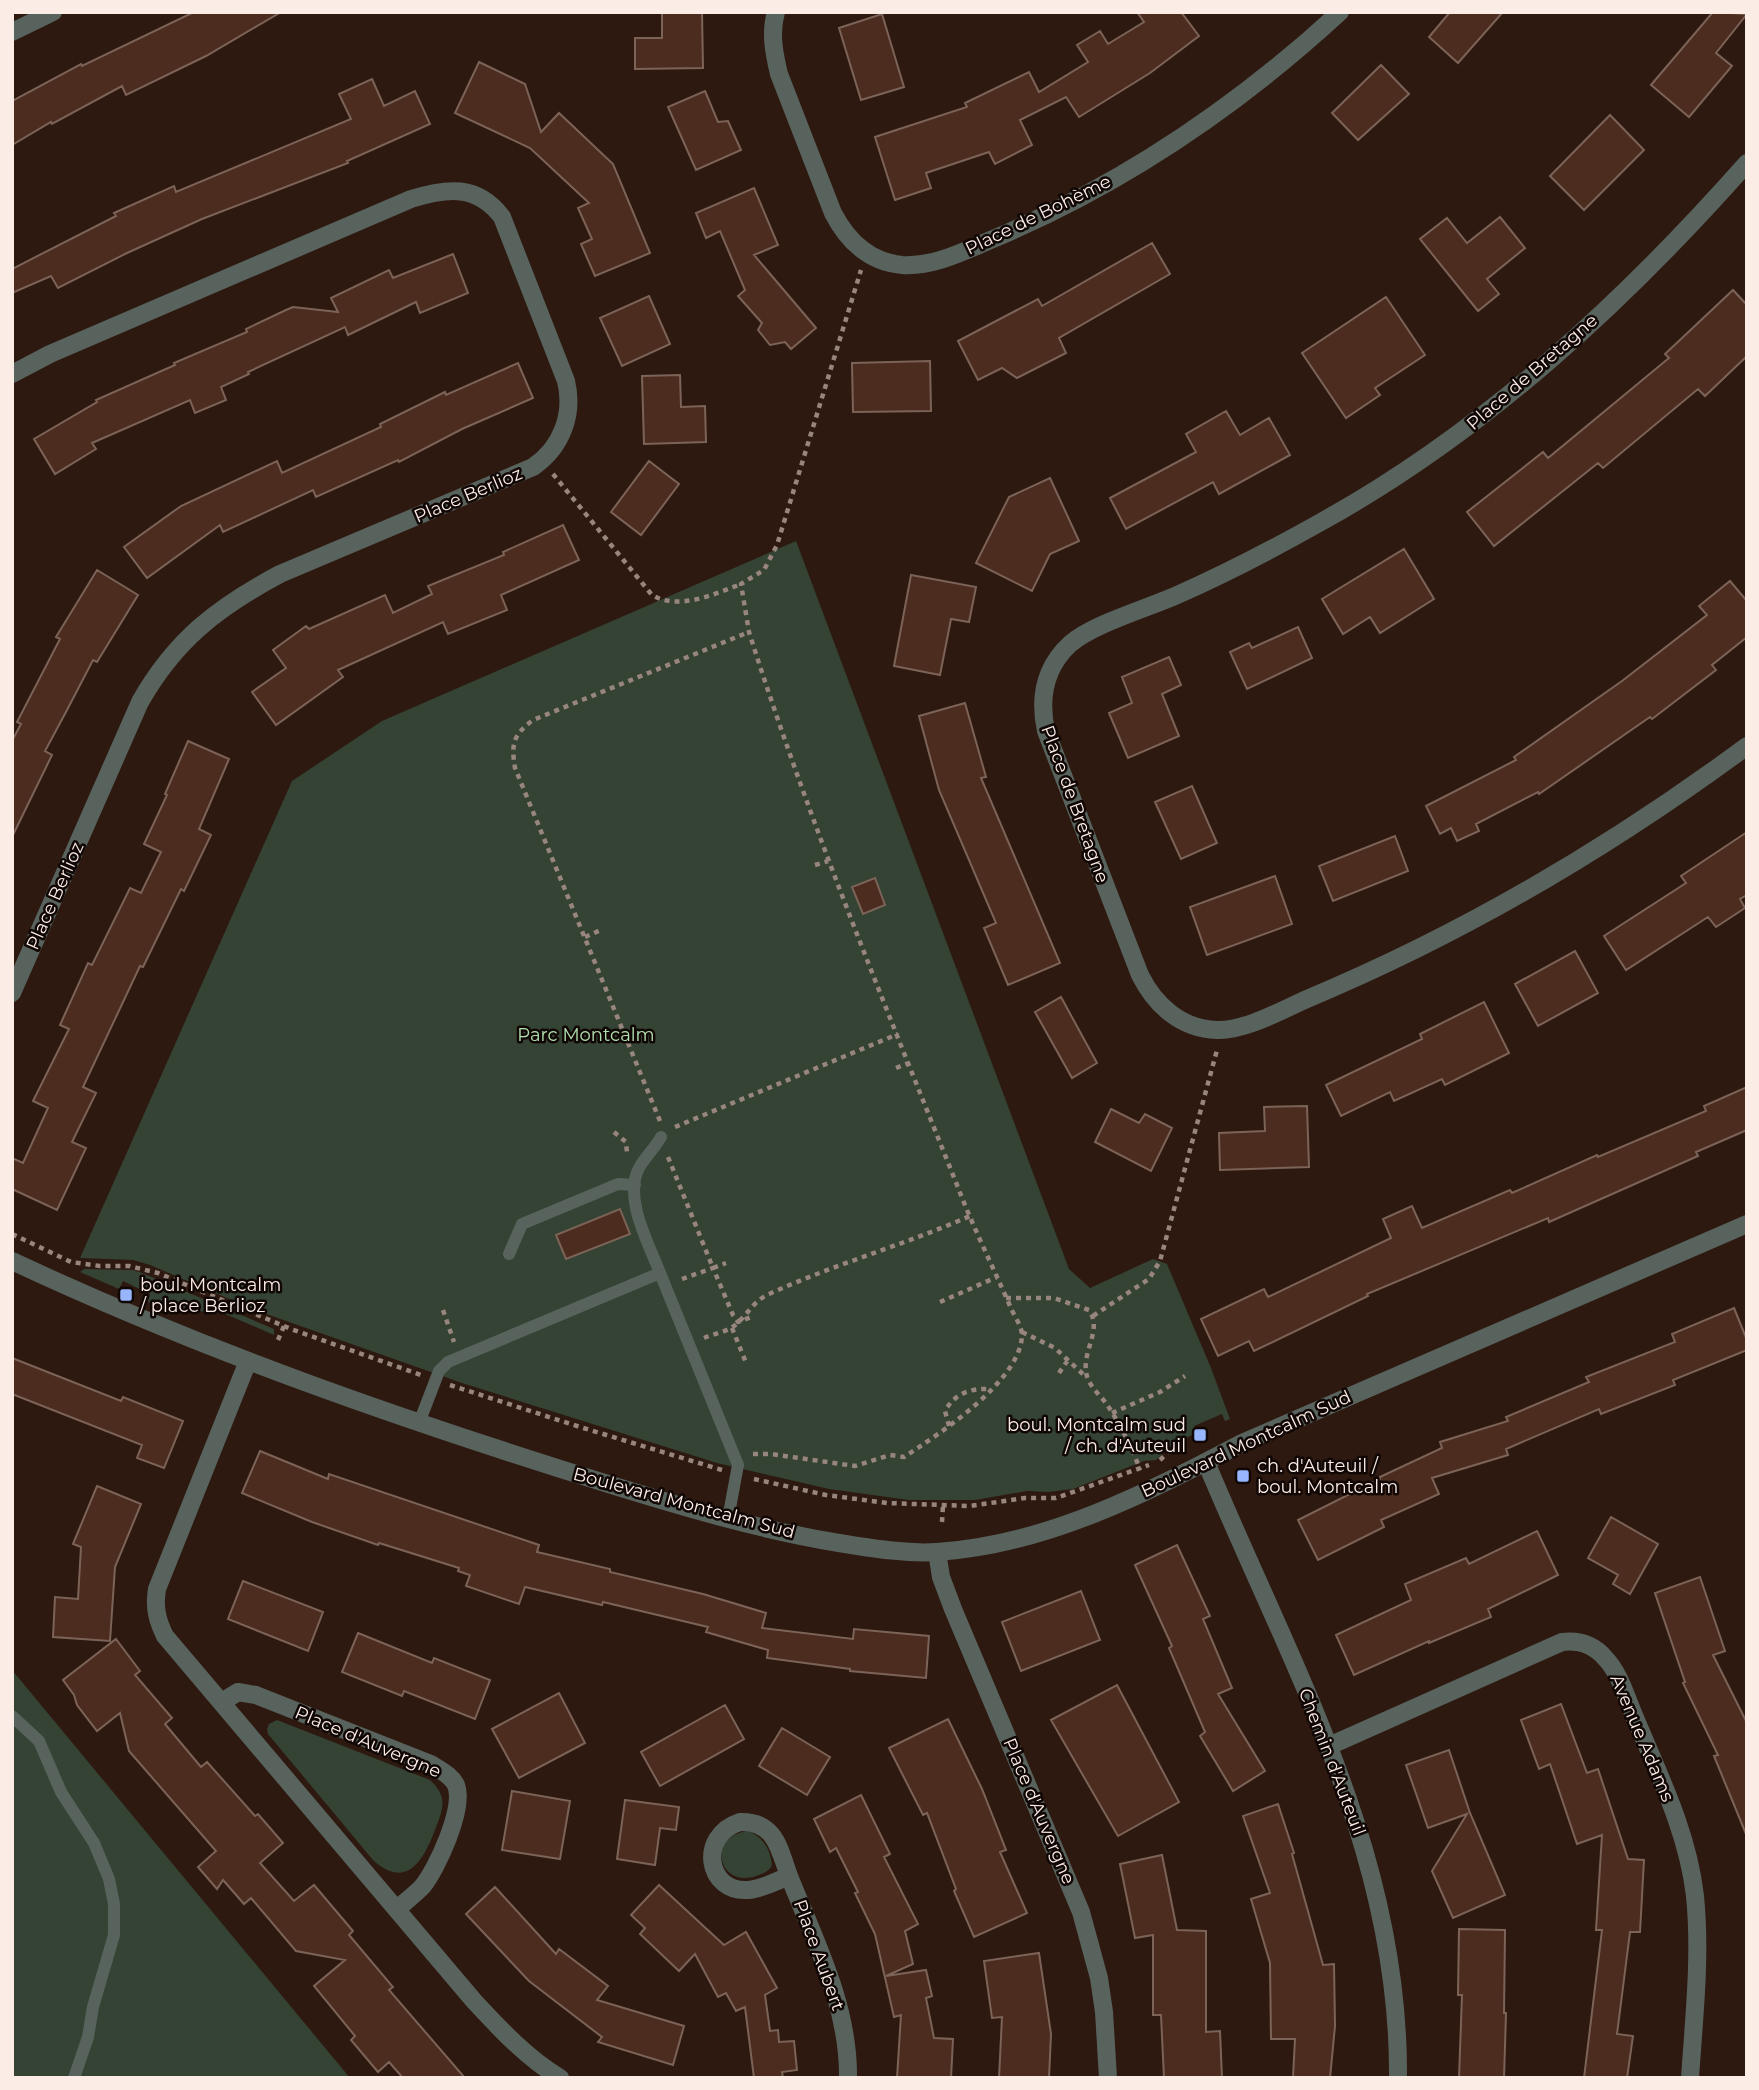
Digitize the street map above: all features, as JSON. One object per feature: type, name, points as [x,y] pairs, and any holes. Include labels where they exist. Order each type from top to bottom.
[{"type":"street","points":[[12,32],[53,12]]},
{"type":"street","name":"Place de Bohème","points":[[776,12],[774,54],[779,74],[841,228],[858,247],[877,259],[888,263],[917,265],[951,257],[1006,234],[1066,205],[1146,159],[1247,90],[1340,12]]},
{"type":"street","name":"Place de Bretagne","points":[[1747,163],[1662,254],[1568,345],[1500,404],[1369,494],[1307,530],[1211,580],[1077,639],[1059,655],[1051,668],[1042,696],[1046,731],[1144,983],[1157,1003],[1183,1022],[1216,1030],[1243,1026],[1356,979],[1491,913],[1627,830],[1747,746]]},
{"type":"street","name":"Place Berlioz","points":[[12,374],[50,354],[399,204],[425,195],[452,191],[477,195],[487,200],[502,217],[566,380],[569,411],[561,435],[549,454],[533,467],[280,574],[243,594],[211,616],[181,643],[140,702],[12,993]]},
{"type":"street","name":"Boulevard Montcalm Sud","points":[[12,1261],[121,1311],[248,1361],[554,1468],[729,1519],[850,1544],[902,1551],[937,1552],[974,1548],[1038,1535],[1090,1515],[1255,1438],[1747,1224]]},
{"type":"street","points":[[248,1361],[158,1589],[155,1601],[159,1625],[165,1636],[494,2023],[535,2061],[560,2078]]},
{"type":"street","name":"Chemin d'Auteuil","points":[[1206,1462],[1329,1746],[1360,1829],[1382,1919],[1395,1996],[1398,2078]]},
{"type":"street","name":"Place d'Auvergne","points":[[937,1552],[941,1577],[953,1609],[1081,1912],[1099,1978],[1108,2078]]},
{"type":"street","name":"Avenue Adams","points":[[1329,1746],[1562,1642],[1573,1640],[1585,1643],[1607,1659],[1620,1681],[1671,1804],[1684,1836],[1690,1861],[1698,1940],[1690,2078]]},
{"type":"street","name":"Place d'Auvergne","points":[[222,1702],[238,1692],[256,1695],[431,1764],[451,1778],[456,1786],[458,1808],[441,1854],[423,1886],[397,1909]]},
{"type":"street","name":"Place Aubert","points":[[789,1876],[749,1890],[726,1885],[713,1866],[711,1854],[714,1842],[730,1825],[751,1822],[761,1825],[776,1840],[842,2014],[848,2078]]},
{"type":"lane","points":[[661,1137],[640,1167],[635,1185],[636,1207],[738,1465],[729,1519]]},
{"type":"lane","points":[[509,1254],[522,1224],[618,1184],[635,1185]]},
{"type":"lane","points":[[419,1423],[439,1371],[448,1362],[660,1273]]},
{"type":"lane","points":[[12,1716],[39,1741],[61,1791],[94,1843],[109,1879],[114,1904],[114,1935],[93,2007],[88,2037],[74,2078]]},
{"type":"path","points":[[550,471],[652,595],[662,601],[674,603],[700,597],[741,584],[764,570],[777,545],[862,266]]},
{"type":"path","points":[[741,584],[749,632],[802,793],[970,1216],[1006,1298],[1022,1332],[1055,1348],[1088,1379],[1128,1439],[1142,1475]]},
{"type":"path","points":[[749,632],[533,720],[521,729],[515,738],[512,750],[515,768],[664,1132],[898,1034]]},
{"type":"path","points":[[815,865],[828,861]]},
{"type":"path","points":[[585,937],[603,929]]},
{"type":"path","points":[[1093,1316],[1149,1279],[1160,1261],[1219,1044]]},
{"type":"path","points":[[896,1068],[909,1063]]},
{"type":"path","points":[[661,1137],[713,1268],[738,1322]]},
{"type":"path","points":[[703,1338],[732,1328],[751,1306],[766,1295],[827,1270],[919,1239],[970,1216]]},
{"type":"path","points":[[12,1234],[71,1262],[129,1266],[158,1273],[284,1326],[415,1373]]},
{"type":"path","points":[[680,1280],[726,1263]]},
{"type":"path","points":[[940,1302],[997,1277]]},
{"type":"path","points":[[1006,1298],[1054,1298],[1084,1308],[1093,1316],[1094,1331],[1085,1366],[1088,1379]]},
{"type":"path","points":[[443,1310],[448,1325]]},
{"type":"path","points":[[738,1322],[754,1316]]},
{"type":"path","points":[[278,1340],[284,1326]]},
{"type":"path","points":[[732,1328],[747,1365]]},
{"type":"path","points":[[748,1454],[771,1454],[855,1466],[890,1455],[904,1457],[970,1410],[991,1389],[1014,1361],[1022,1332]]},
{"type":"path","points":[[1059,1373],[1068,1360]]},
{"type":"path","points":[[1112,1413],[1185,1376]]},
{"type":"path","points":[[460,1388],[720,1469]]},
{"type":"path","points":[[948,1426],[945,1411],[954,1399],[975,1388],[991,1389]]},
{"type":"path","name":"Boulevard Montcalm Sud","points":[[757,1480],[854,1499],[970,1506],[1025,1498],[1056,1498],[1139,1467],[1157,1463],[1176,1445]]},
{"type":"path","points":[[942,1522],[943,1505]]},
{"type":"green space","name":"Parc Montcalm","points":[[796,541],[1069,1269],[1090,1288],[1153,1259],[1167,1264],[1230,1419],[1225,1421],[1222,1414],[1194,1426],[1197,1433],[1174,1443],[1156,1460],[1144,1461],[1073,1489],[1027,1491],[975,1500],[909,1500],[829,1489],[717,1463],[462,1383],[255,1310],[150,1265],[133,1260],[80,1258],[292,781],[382,721]]},
{"type":"green space","points":[[84,1269],[133,1270],[142,1273],[274,1329],[274,1335],[223,1313],[173,1309],[148,1302],[150,1294],[123,1281],[119,1289],[80,1272]]},
{"type":"green space","points":[[12,1670],[350,2078],[12,2078]]},
{"type":"green space","points":[[277,1720],[430,1780],[434,1784],[442,1798],[441,1814],[431,1841],[413,1868],[405,1872],[395,1872],[385,1869],[373,1860],[268,1734],[269,1724]]},
{"type":"green space","points":[[747,1831],[765,1844],[772,1865],[764,1873],[746,1878],[735,1876],[727,1870],[722,1862],[722,1852],[725,1843]]},
{"type":"building","points":[[194,12],[281,12],[206,56],[126,95],[122,86],[12,145],[12,101],[81,64],[82,66]]},
{"type":"building","points":[[662,12],[702,12],[703,68],[635,69],[635,38],[662,38]]},
{"type":"building","points":[[1137,12],[1181,12],[1199,36],[1150,73],[1079,117],[1066,97],[1020,120],[1032,145],[995,164],[989,152],[926,173],[931,188],[895,200],[875,137],[967,107],[965,103],[1029,72],[1039,92],[1088,62],[1077,45],[1100,31],[1108,44],[1144,22]]},
{"type":"building","points":[[1450,12],[1503,12],[1458,63],[1429,37]]},
{"type":"building","points":[[1713,12],[1747,14],[1716,53],[1732,66],[1689,117],[1651,85]]},
{"type":"building","points":[[882,14],[904,87],[861,100],[839,28]]},
{"type":"building","points":[[479,62],[525,84],[541,132],[559,113],[613,164],[650,253],[595,276],[581,244],[592,239],[578,208],[589,203],[530,148],[455,113]]},
{"type":"building","points":[[1381,65],[1409,94],[1358,140],[1332,113]]},
{"type":"building","points":[[372,79],[384,106],[415,91],[430,124],[347,161],[348,163],[202,219],[58,288],[51,276],[12,293],[12,269],[116,216],[114,213],[174,186],[176,192],[351,119],[339,94]]},
{"type":"building","points":[[705,91],[718,122],[728,121],[741,150],[696,170],[668,107]]},
{"type":"building","points":[[1610,115],[1644,150],[1584,210],[1550,176]]},
{"type":"building","points":[[754,188],[778,245],[754,255],[816,328],[791,349],[785,342],[770,345],[758,330],[762,323],[738,296],[745,290],[720,231],[706,238],[696,213]]},
{"type":"building","points":[[1500,217],[1525,248],[1487,279],[1499,294],[1478,311],[1420,239],[1447,218],[1467,243]]},
{"type":"building","points":[[1152,243],[1170,274],[1059,338],[1066,353],[1017,378],[1002,368],[978,380],[958,341],[1038,299],[1042,306]]},
{"type":"building","points":[[453,254],[468,293],[420,313],[416,302],[348,335],[345,327],[221,387],[226,400],[195,413],[190,400],[92,443],[96,449],[55,474],[34,439],[97,402],[96,400],[247,332],[246,329],[286,310],[293,307],[338,312],[331,298],[389,270],[393,278]]},
{"type":"building","points":[[1733,290],[1747,305],[1747,356],[1705,396],[1698,389],[1603,468],[1598,463],[1494,546],[1467,512],[1543,452],[1548,458],[1669,358],[1665,354]]},
{"type":"building","points":[[649,296],[670,344],[622,366],[600,318]]},
{"type":"building","points":[[1386,297],[1425,355],[1375,388],[1380,395],[1346,418],[1302,353]]},
{"type":"building","points":[[930,361],[931,411],[853,412],[852,363]]},
{"type":"building","points":[[518,363],[533,398],[462,429],[399,462],[398,460],[316,497],[313,490],[223,532],[220,525],[147,578],[124,547],[181,506],[277,461],[282,473],[381,427],[380,424],[445,392],[446,395]]},
{"type":"building","points":[[680,375],[681,407],[705,406],[706,442],[644,444],[642,376]]},
{"type":"building","points":[[1226,411],[1240,435],[1269,418],[1290,455],[1219,494],[1213,482],[1126,529],[1110,498],[1196,452],[1186,434]]},
{"type":"building","points":[[649,461],[679,484],[641,535],[611,512]]},
{"type":"building","points":[[1050,478],[1079,541],[1050,554],[1032,591],[976,563],[1009,497]]},
{"type":"building","points":[[563,525],[579,560],[501,595],[507,610],[448,634],[443,622],[338,670],[343,677],[276,725],[252,692],[286,668],[273,650],[306,626],[309,629],[385,595],[393,613],[432,594],[428,586],[504,555],[503,552]]},
{"type":"building","points":[[1404,549],[1434,599],[1380,633],[1370,617],[1343,634],[1322,599]]},
{"type":"building","points":[[97,570],[138,595],[97,662],[93,660],[45,751],[52,755],[12,837],[12,741],[21,724],[17,722],[60,639],[56,637]]},
{"type":"building","points":[[911,575],[976,587],[969,622],[951,619],[940,675],[894,666]]},
{"type":"building","points":[[1730,581],[1747,601],[1747,637],[1712,665],[1716,670],[1652,719],[1650,717],[1539,794],[1538,792],[1476,824],[1479,831],[1457,841],[1451,828],[1440,834],[1426,806],[1516,760],[1514,757],[1622,681],[1707,615],[1699,606]]},
{"type":"building","points":[[1298,627],[1312,658],[1247,689],[1230,652],[1249,643],[1252,648]]},
{"type":"building","points":[[1169,657],[1181,685],[1162,694],[1179,736],[1128,758],[1109,713],[1132,703],[1122,677]]},
{"type":"building","points":[[965,703],[986,777],[981,778],[1060,963],[1008,985],[984,928],[996,923],[939,790],[919,716]]},
{"type":"building","points":[[188,741],[229,759],[199,829],[211,835],[143,967],[140,966],[83,1087],[96,1093],[72,1142],[86,1148],[57,1210],[12,1189],[12,1158],[23,1163],[48,1108],[33,1101],[69,1029],[60,1025],[88,963],[92,965],[130,888],[141,893],[161,852],[144,844]]},
{"type":"building","points":[[1192,786],[1217,843],[1181,859],[1155,802]]},
{"type":"building","points":[[1747,832],[1747,895],[1740,899],[1745,908],[1716,927],[1708,917],[1626,970],[1604,936],[1686,883],[1681,876]]},
{"type":"building","points":[[1395,836],[1408,871],[1333,901],[1319,866]]},
{"type":"building","points":[[1275,876],[1292,924],[1207,955],[1190,907]]},
{"type":"building","points":[[875,878],[885,905],[863,914],[852,887]]},
{"type":"building","points":[[1575,951],[1598,993],[1538,1026],[1515,984]]},
{"type":"building","points":[[1061,997],[1097,1063],[1072,1078],[1035,1012]]},
{"type":"building","points":[[1484,1002],[1509,1053],[1445,1085],[1442,1079],[1394,1101],[1390,1092],[1341,1116],[1326,1085],[1422,1039],[1420,1034]]},
{"type":"building","points":[[1747,1087],[1747,1130],[1696,1152],[1698,1156],[1549,1222],[1548,1218],[1367,1294],[1368,1296],[1254,1351],[1249,1341],[1218,1356],[1201,1319],[1264,1289],[1268,1297],[1391,1238],[1383,1219],[1412,1206],[1422,1228],[1706,1111],[1704,1106]]},
{"type":"building","points":[[1307,1106],[1309,1167],[1220,1170],[1219,1133],[1265,1131],[1264,1107]]},
{"type":"building","points":[[1111,1109],[1139,1123],[1145,1114],[1172,1128],[1151,1171],[1095,1142]]},
{"type":"building","points":[[620,1209],[630,1234],[566,1259],[556,1235]]},
{"type":"building","points":[[1734,1308],[1747,1340],[1747,1350],[1673,1380],[1675,1385],[1601,1414],[1599,1409],[1506,1449],[1508,1455],[1432,1478],[1439,1494],[1381,1520],[1384,1527],[1318,1560],[1298,1520],[1442,1448],[1440,1442],[1508,1421],[1506,1417],[1589,1382],[1586,1377],[1675,1342],[1672,1334]]},
{"type":"building","points":[[12,1358],[121,1401],[123,1397],[183,1421],[164,1468],[137,1458],[142,1445],[12,1394]]},
{"type":"building","points":[[260,1451],[328,1479],[329,1474],[539,1545],[537,1552],[610,1569],[610,1572],[703,1594],[766,1613],[762,1628],[853,1639],[854,1629],[929,1636],[926,1678],[850,1671],[767,1658],[768,1650],[706,1632],[708,1627],[525,1587],[519,1604],[466,1586],[470,1575],[458,1571],[459,1568],[379,1543],[378,1545],[242,1493]]},
{"type":"building","points":[[97,1486],[141,1504],[115,1567],[110,1641],[53,1637],[55,1597],[78,1599],[81,1547],[73,1544]]},
{"type":"building","points":[[1611,1517],[1658,1544],[1630,1594],[1613,1584],[1618,1575],[1588,1558]]},
{"type":"building","points":[[1537,1531],[1558,1575],[1488,1609],[1491,1617],[1354,1675],[1336,1635],[1411,1600],[1405,1584],[1466,1558],[1469,1564]]},
{"type":"building","points":[[1177,1545],[1210,1616],[1203,1619],[1232,1688],[1218,1694],[1265,1771],[1233,1791],[1200,1736],[1205,1732],[1169,1648],[1172,1646],[1135,1565]]},
{"type":"building","points":[[1700,1577],[1725,1651],[1713,1655],[1747,1723],[1746,1834],[1714,1756],[1718,1755],[1683,1683],[1685,1682],[1655,1593]]},
{"type":"building","points":[[243,1581],[323,1612],[308,1651],[228,1619]]},
{"type":"building","points":[[1081,1591],[1100,1640],[1021,1671],[1002,1622]]},
{"type":"building","points":[[358,1633],[432,1663],[434,1658],[490,1680],[475,1719],[404,1691],[402,1696],[342,1672]]},
{"type":"building","points":[[116,1639],[140,1671],[135,1675],[172,1718],[165,1724],[201,1767],[207,1762],[283,1843],[260,1863],[294,1901],[314,1885],[353,1931],[349,1935],[393,1987],[389,1990],[465,2078],[403,2078],[389,2062],[378,2072],[351,2040],[355,2036],[314,1986],[345,1960],[296,1951],[251,1898],[244,1904],[223,1880],[217,1889],[198,1867],[216,1851],[129,1751],[120,1713],[97,1731],[77,1705],[74,1695],[63,1680]]},
{"type":"building","points":[[1117,1685],[1179,1802],[1118,1836],[1051,1720]]},
{"type":"building","points":[[559,1693],[585,1743],[519,1778],[492,1729]]},
{"type":"building","points":[[1561,1704],[1587,1773],[1598,1769],[1628,1859],[1644,1860],[1640,1932],[1630,1932],[1617,2034],[1633,2036],[1627,2078],[1584,2078],[1602,1930],[1596,1930],[1602,1835],[1577,1844],[1550,1764],[1539,1769],[1521,1720]]},
{"type":"building","points":[[725,1705],[744,1739],[660,1786],[641,1752]]},
{"type":"building","points":[[948,1719],[982,1789],[1006,1850],[1000,1852],[1027,1913],[974,1937],[954,1891],[956,1889],[927,1813],[923,1815],[889,1748]]},
{"type":"building","points":[[782,1728],[830,1757],[807,1795],[759,1766]]},
{"type":"building","points":[[1449,1750],[1470,1813],[1505,1895],[1453,1918],[1432,1871],[1467,1814],[1428,1828],[1406,1765]]},
{"type":"building","points":[[512,1791],[570,1801],[560,1859],[502,1850]]},
{"type":"building","points":[[861,1795],[890,1854],[884,1857],[918,1924],[905,1931],[913,1964],[886,1976],[926,1970],[932,1996],[926,1998],[934,2038],[953,2039],[951,2078],[897,2078],[901,2015],[894,2017],[875,1934],[855,1893],[858,1892],[836,1848],[830,1852],[814,1819]]},
{"type":"building","points":[[625,1800],[679,1807],[676,1830],[660,1828],[655,1865],[617,1859]]},
{"type":"building","points":[[1278,1804],[1294,1853],[1292,1854],[1323,1965],[1334,1964],[1335,2026],[1330,2078],[1293,2078],[1295,2039],[1271,2039],[1270,1963],[1251,1899],[1270,1893],[1243,1816]]},
{"type":"building","points":[[1162,1855],[1177,1930],[1206,1931],[1206,2032],[1220,2031],[1222,2078],[1164,2078],[1161,2015],[1153,2015],[1153,1935],[1135,1938],[1120,1864]]},
{"type":"building","points":[[659,1885],[724,1945],[746,1932],[777,1988],[765,1995],[770,2031],[778,2030],[779,2042],[794,2041],[797,2070],[782,2072],[783,2078],[754,2078],[745,2007],[736,2011],[726,1993],[718,1997],[695,1954],[679,1971],[640,1934],[645,1928],[631,1915]]},
{"type":"building","points":[[495,1887],[556,1954],[559,1949],[608,1986],[597,2000],[684,2026],[673,2065],[598,2042],[602,2037],[529,1981],[466,1914]]},
{"type":"building","points":[[1459,1929],[1505,1930],[1504,2078],[1459,2078],[1462,1995],[1458,1995]]},
{"type":"building","points":[[1039,1953],[1051,2034],[1049,2078],[999,2078],[1002,2017],[992,2018],[984,1961]]},
{"type":"place","name":"boul. Montcalm / place Berlioz","points":[[126,1295]]},
{"type":"place","name":"boul. Montcalm sud / ch. d'Auteuil","points":[[1200,1435]]},
{"type":"place","name":"ch. d'Auteuil / boul. Montcalm","points":[[1243,1476]]}]
